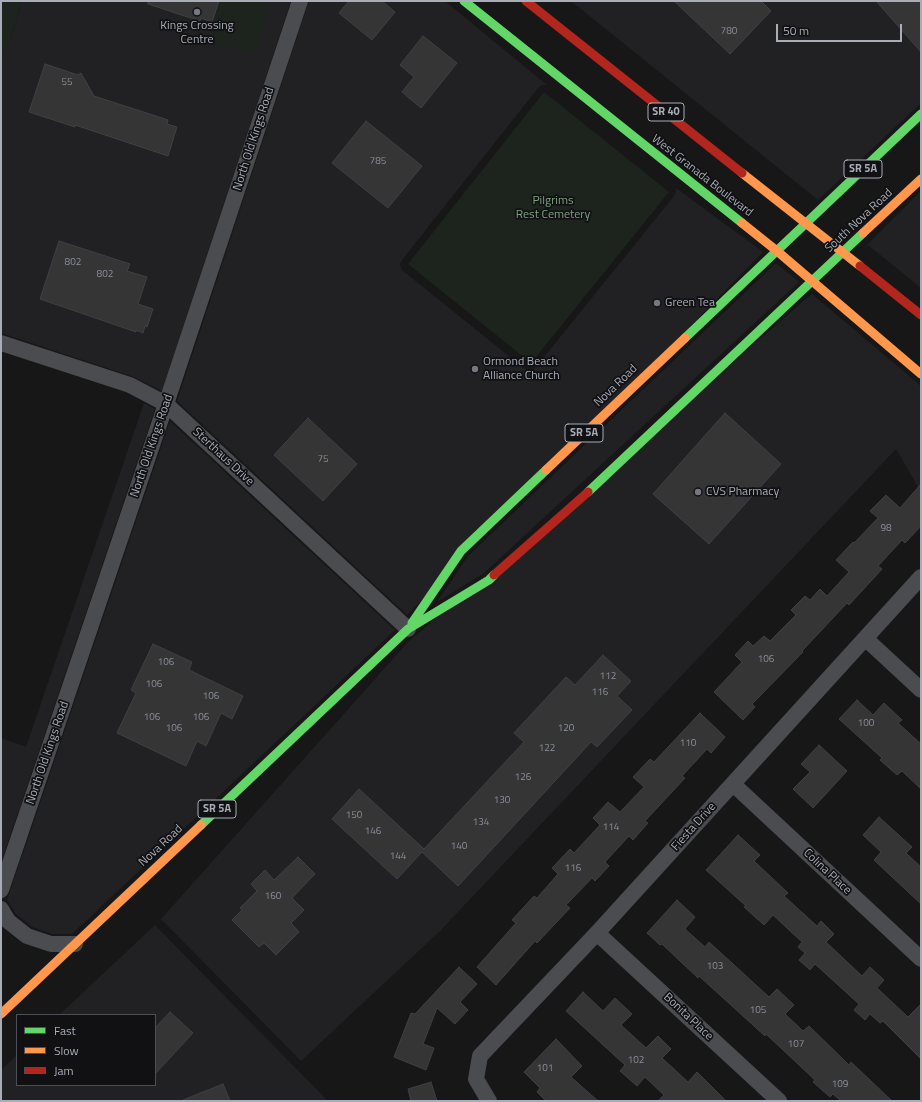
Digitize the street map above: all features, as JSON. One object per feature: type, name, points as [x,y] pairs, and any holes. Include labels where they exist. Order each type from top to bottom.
[{"type":"main road","name":"West Granada Boulevard","points":[[464,1],[777,251],[921,374]]},
{"type":"main road","name":"SR 40","points":[[526,1],[921,316]]},
{"type":"main road","name":"SR 5A","points":[[805,224],[921,114]]},
{"type":"main road","name":"South Nova Road","points":[[812,281],[921,179]]},
{"type":"main road","name":"Nova Road","points":[[408,629],[461,551],[805,224]]},
{"type":"main road","name":"Nova Road","points":[[3,1006],[75,944],[408,629],[489,580],[599,482],[812,281]]},
{"type":"street","name":"North Old Kings Road","points":[[1,890],[166,404],[300,1]]},
{"type":"street","name":"Sterthaus Drive","points":[[1,343],[130,386],[166,404],[408,629]]},
{"type":"street","name":"Fiesta Drive","points":[[489,1101],[476,1079],[480,1056],[597,933],[921,578]]},
{"type":"street","points":[[866,639],[921,690]]},
{"type":"street","name":"Colina Place","points":[[733,784],[921,959]]},
{"type":"street","points":[[1,909],[8,921],[27,936],[50,944],[75,944]]},
{"type":"street","name":"Bonita Place","points":[[597,933],[779,1101]]},
{"type":"shaded area","points":[[22,1],[291,1],[162,391],[134,377],[1,333],[1,54],[10,39]]},
{"type":"shaded area","points":[[309,1],[445,1],[547,85],[542,85],[538,88],[400,264],[402,270],[525,369],[530,371],[536,367],[674,196],[676,188],[763,252],[407,615],[177,401]]},
{"type":"shaded area","points":[[571,1],[921,1],[921,103],[818,200]]},
{"type":"shaded area","points":[[921,191],[921,288],[868,245],[859,253]]},
{"type":"shaded area","points":[[776,263],[799,282],[484,573],[437,602],[468,556]]},
{"type":"shaded area","points":[[812,294],[921,386],[921,492],[896,449],[440,931],[301,1061],[161,919],[408,642]]},
{"type":"shaded area","points":[[144,403],[155,409],[1,863],[1,738],[26,747]]},
{"type":"shaded area","points":[[170,421],[395,630],[72,934],[53,934],[32,927],[16,914],[7,900]]},
{"type":"shaded area","points":[[155,925],[328,1101],[1,1101],[1,1070],[16,1056],[16,1086],[156,1086],[156,1014],[60,1014]]},
{"type":"green space","points":[[1,1],[22,1],[10,39],[1,54]]},
{"type":"green space","points":[[221,1],[271,1],[255,54],[209,40]]},
{"type":"green space","name":"Pilgrims Rest Cemetery","points":[[544,92],[669,192],[531,363],[408,264]]},
{"type":"building","name":"Kings Crossing Centre","points":[[148,1],[219,1],[212,22],[201,18],[200,21],[148,4]]},
{"type":"building","points":[[349,1],[382,1],[395,12],[372,40],[339,13]]},
{"type":"building","points":[[674,1],[761,1],[771,11],[730,54]]},
{"type":"building","points":[[876,1],[921,1],[921,52]]},
{"type":"building","points":[[423,36],[457,63],[421,108],[402,92],[414,77],[400,65]]},
{"type":"building","points":[[45,64],[78,75],[81,73],[94,96],[168,120],[167,124],[177,127],[168,156],[75,125],[75,127],[29,112]]},
{"type":"building","points":[[366,121],[422,166],[388,208],[332,163]]},
{"type":"building","points":[[59,241],[130,264],[127,271],[147,277],[138,304],[153,309],[147,327],[145,326],[143,333],[136,330],[136,332],[40,299]]},
{"type":"building","name":"CVS Pharmacy","points":[[725,413],[781,464],[709,544],[653,494]]},
{"type":"building","points":[[308,418],[357,464],[323,501],[274,455]]},
{"type":"building","points":[[921,484],[921,526],[905,543],[902,540],[878,566],[882,569],[849,605],[847,603],[802,651],[803,652],[752,704],[755,707],[743,720],[714,692],[742,662],[735,655],[748,641],[753,646],[764,636],[770,641],[796,615],[791,610],[805,596],[810,600],[820,589],[827,596],[849,572],[836,560],[878,518],[870,511],[886,495],[900,508]]},
{"type":"building","points":[[153,644],[192,662],[189,670],[243,696],[232,719],[221,713],[206,746],[197,741],[186,766],[117,733],[136,693],[131,690]]},
{"type":"building","points":[[603,655],[631,681],[617,696],[632,710],[597,747],[591,742],[458,886],[422,852],[397,879],[332,819],[359,789],[424,849],[524,742],[514,733],[566,677],[575,685]]},
{"type":"building","points":[[857,700],[873,715],[884,703],[902,720],[898,723],[921,744],[921,789],[902,771],[897,775],[880,760],[882,758],[839,719]]},
{"type":"building","points":[[700,713],[725,737],[711,753],[707,749],[682,776],[685,778],[645,821],[648,823],[633,840],[629,836],[605,862],[609,866],[595,881],[592,878],[566,905],[570,908],[537,943],[535,941],[496,985],[477,967],[516,923],[512,920],[534,896],[537,898],[558,874],[552,868],[570,849],[574,853],[600,825],[593,818],[608,802],[620,812],[644,787],[633,777],[650,759],[654,762]]},
{"type":"building","points":[[819,745],[847,771],[813,808],[793,789],[810,772],[801,764]]},
{"type":"building","points":[[879,817],[912,847],[906,853],[921,867],[921,904],[874,860],[881,852],[863,835]]},
{"type":"building","points":[[738,835],[760,855],[754,861],[788,893],[784,896],[817,926],[821,921],[834,934],[826,942],[862,976],[870,967],[884,980],[877,988],[908,1017],[921,1004],[921,1059],[883,1021],[880,1023],[870,1014],[865,1020],[854,1010],[859,1004],[815,964],[810,970],[799,960],[805,953],[798,947],[802,942],[773,915],[764,925],[744,907],[746,906],[706,870]]},
{"type":"building","points":[[298,857],[315,874],[292,898],[304,910],[291,923],[299,932],[276,955],[264,943],[259,947],[232,920],[242,910],[240,908],[257,891],[251,884],[265,870],[274,880]]},
{"type":"building","points":[[677,900],[695,917],[685,929],[705,947],[709,942],[769,997],[777,989],[794,1005],[785,1014],[803,1031],[809,1026],[849,1065],[851,1062],[892,1101],[841,1101],[833,1094],[830,1097],[813,1082],[815,1080],[766,1034],[765,1036],[699,976],[698,978],[662,944],[660,945],[647,933]]},
{"type":"building","points":[[459,967],[477,984],[460,1002],[468,1010],[455,1024],[437,1008],[423,1044],[434,1048],[426,1070],[394,1057],[411,1013],[415,1014]]},
{"type":"building","points":[[583,992],[603,1011],[615,998],[632,1014],[621,1025],[646,1048],[658,1036],[671,1049],[662,1058],[688,1082],[697,1072],[726,1101],[658,1101],[664,1095],[645,1077],[637,1086],[620,1071],[625,1065],[566,1011]]},
{"type":"building","points":[[170,1012],[193,1033],[156,1073],[156,1027]]},
{"type":"building","points":[[556,1039],[582,1066],[571,1077],[598,1101],[546,1101],[537,1092],[540,1088],[524,1072]]},
{"type":"building","points":[[431,1082],[437,1101],[411,1101],[408,1089]]},
{"type":"building","points":[[223,1084],[230,1101],[183,1101],[183,1100]]},
{"type":"traffic: fast","points":[[464,1],[742,223]]},
{"type":"traffic: fast","points":[[685,338],[921,114]]},
{"type":"traffic: fast","points":[[588,492],[863,233]]},
{"type":"traffic: fast","points":[[412,623],[461,551],[546,470]]},
{"type":"traffic: fast","points":[[201,825],[408,629],[489,580],[494,575]]},
{"type":"traffic: slow","points":[[742,173],[860,266]]},
{"type":"traffic: slow","points":[[863,233],[921,179]]},
{"type":"traffic: slow","points":[[742,223],[921,374]]},
{"type":"traffic: slow","points":[[546,470],[685,338]]},
{"type":"traffic: slow","points":[[1,1014],[201,825]]},
{"type":"traffic: jam","points":[[526,1],[742,173]]},
{"type":"traffic: jam","points":[[860,266],[921,315]]},
{"type":"traffic: jam","points":[[494,575],[588,492]]},
{"type":"place","name":"Kings Crossing Centre","points":[[197,12]]},
{"type":"place","name":"Green Tea","points":[[657,303]]},
{"type":"place","name":"Ormond Beach Alliance Church","points":[[475,369]]},
{"type":"place","name":"CVS Pharmacy","points":[[698,492]]}]
